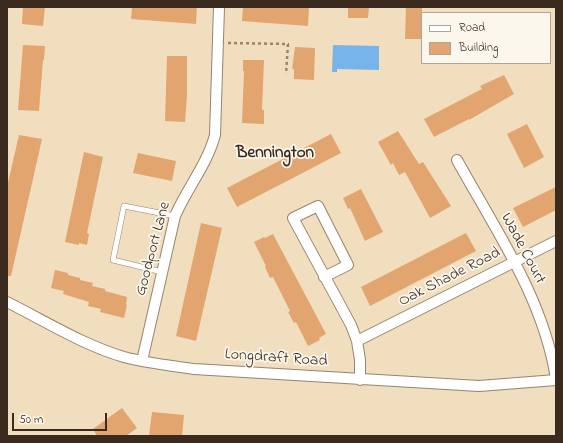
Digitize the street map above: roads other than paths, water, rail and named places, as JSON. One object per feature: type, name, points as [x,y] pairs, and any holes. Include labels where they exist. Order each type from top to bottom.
[{"type":"street","name":"Goodport Lane","points":[[142,361],[162,272],[180,203],[211,150],[215,135],[219,7]]},
{"type":"street","name":"Wade Court","points":[[457,160],[515,262],[539,315],[554,364],[556,380]]},
{"type":"street","points":[[324,277],[348,265],[318,206],[293,218],[357,341],[360,380]]},
{"type":"street","name":"Oak Shade Road","points":[[357,341],[556,241]]},
{"type":"street","name":"Longdraft Road","points":[[7,302],[87,343],[142,361],[194,369],[480,386],[556,380]]},
{"type":"lane","points":[[162,272],[113,260],[124,206],[176,216]]},
{"type":"water","points":[[333,45],[379,46],[379,70],[337,69],[337,72],[332,72]]},
{"type":"district","name":"Bennington","points":[[275,154]]}]
